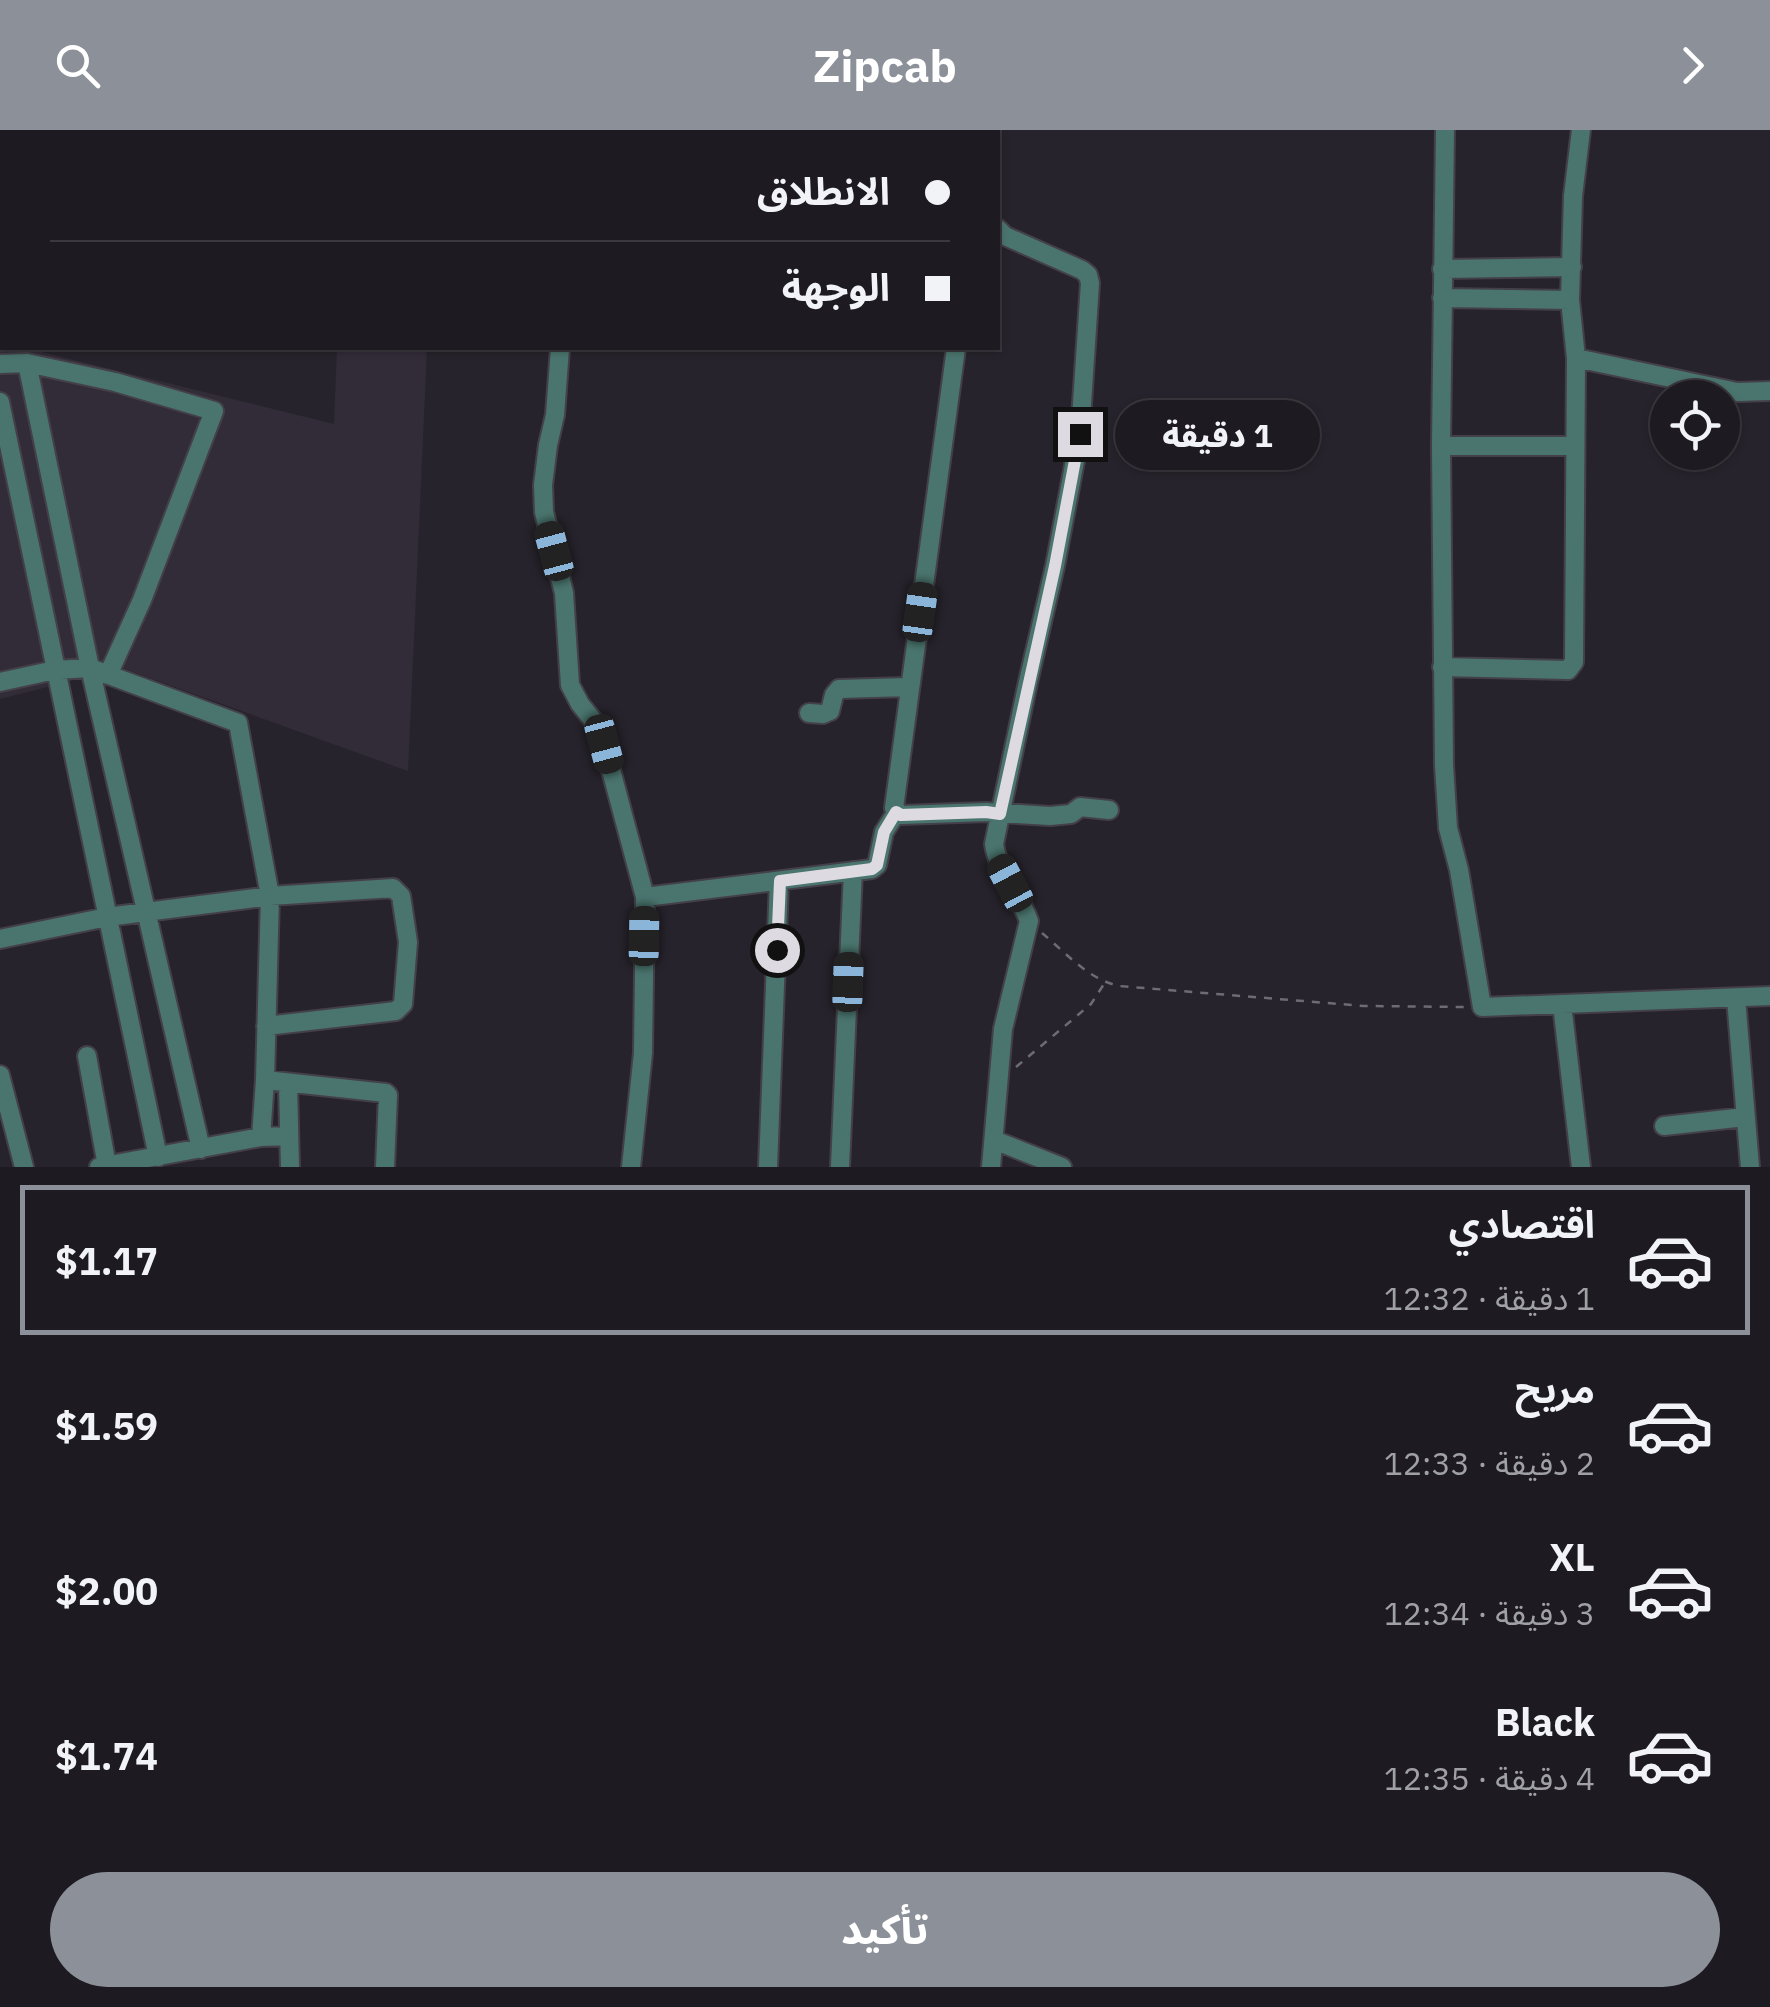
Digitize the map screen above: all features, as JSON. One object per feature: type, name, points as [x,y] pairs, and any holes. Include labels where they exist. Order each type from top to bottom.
[{"type":"street","points":[[1446,130],[1441,446],[1444,765],[1448,828],[1482,1007],[1770,996]]},
{"type":"street","points":[[1442,667],[1568,670],[1574,662],[1576,358],[1570,300],[1573,196],[1581,130]]},
{"type":"street","points":[[992,1167],[1003,1029],[1029,921],[996,857],[994,844],[1080,434],[1090,283],[1082,270],[1000,231]]},
{"type":"street","points":[[1442,269],[1572,266]]},
{"type":"street","points":[[1442,298],[1570,300]]},
{"type":"street","points":[[560,350],[556,415],[543,484],[544,512],[564,592],[570,685],[596,724],[604,744],[645,897],[643,1053],[631,1167]]},
{"type":"street","points":[[645,897],[854,872],[877,865],[884,832],[896,812],[894,803],[956,350]]},
{"type":"street","points":[[1576,358],[1737,392],[1770,391]]},
{"type":"street","points":[[0,364],[27,363],[115,382],[214,412],[142,600],[99,672]]},
{"type":"street","points":[[27,363],[99,672],[145,913],[201,1149]]},
{"type":"street","points":[[0,402],[158,1157]]},
{"type":"street","points":[[1441,446],[1574,446]]},
{"type":"street","points":[[0,682],[55,670],[99,672],[238,723],[270,896],[262,1137]]},
{"type":"street","points":[[808,713],[824,714],[830,710],[838,690],[909,687]]},
{"type":"street","points":[[896,812],[1071,814],[1080,808],[1109,810]]},
{"type":"street","points":[[840,1167],[854,872]]},
{"type":"street","points":[[768,1167],[780,881]]},
{"type":"street","points":[[0,939],[107,917],[270,896],[393,888],[401,896],[408,942],[403,1004],[396,1011],[266,1026]]},
{"type":"street","points":[[1736,998],[1750,1167]]},
{"type":"street","points":[[1562,1004],[1581,1167]]},
{"type":"street","points":[[87,1056],[103,1166],[262,1137],[288,1136]]},
{"type":"street","points":[[0,1075],[24,1167]]},
{"type":"street","points":[[265,1080],[388,1095],[385,1167]]},
{"type":"street","points":[[288,1083],[290,1167]]},
{"type":"street","points":[[1664,1126],[1746,1117]]},
{"type":"street","points":[[994,1140],[1062,1167]]},
{"type":"path","points":[[1029,921],[1091,974],[1119,986],[1364,1006],[1482,1007]]},
{"type":"path","points":[[1000,1069],[1016,1067],[1091,1004],[1105,982]]},
{"type":"shaded area","points":[[0,350],[33,350],[334,424],[337,350],[427,350],[408,771],[122,668],[0,699]]},
{"type":"route","points":[[777,950],[780,881],[872,869],[877,865],[884,832],[896,812],[1000,814],[1080,434]]}]
